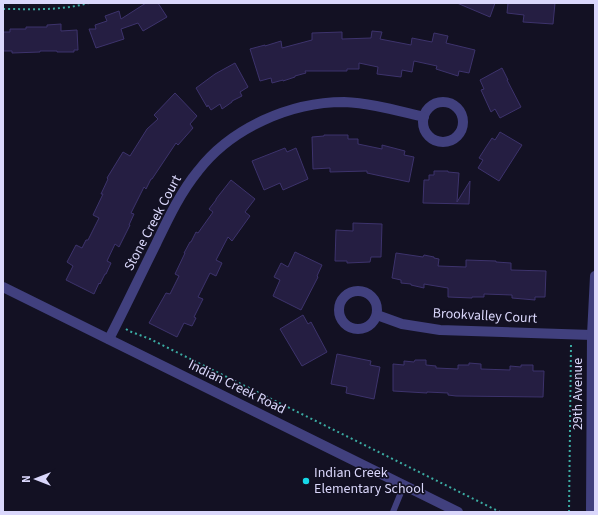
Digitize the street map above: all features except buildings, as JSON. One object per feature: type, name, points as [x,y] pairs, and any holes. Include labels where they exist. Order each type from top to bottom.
[{"type":"street","name":"Stone Creek Court","points":[[109,339],[179,198],[188,183],[211,156],[242,132],[281,113],[303,107],[344,102],[383,107],[424,117]]},
{"type":"street","name":"29th Avenue","points":[[591,512],[592,335],[595,276]]},
{"type":"street","name":"Indian Creek Road","points":[[3,287],[458,512]]},
{"type":"street","name":"Brookvalley Court","points":[[377,315],[402,324],[440,330],[592,335]]},
{"type":"lane","points":[[393,512],[404,485]]},
{"type":"path","points":[[3,9],[55,9],[89,3]]},
{"type":"path","points":[[124,328],[150,339],[500,512]]},
{"type":"path","points":[[569,512],[571,344]]},
{"type":"place","name":"Indian Creek Elementary School","points":[[306,481]]}]
